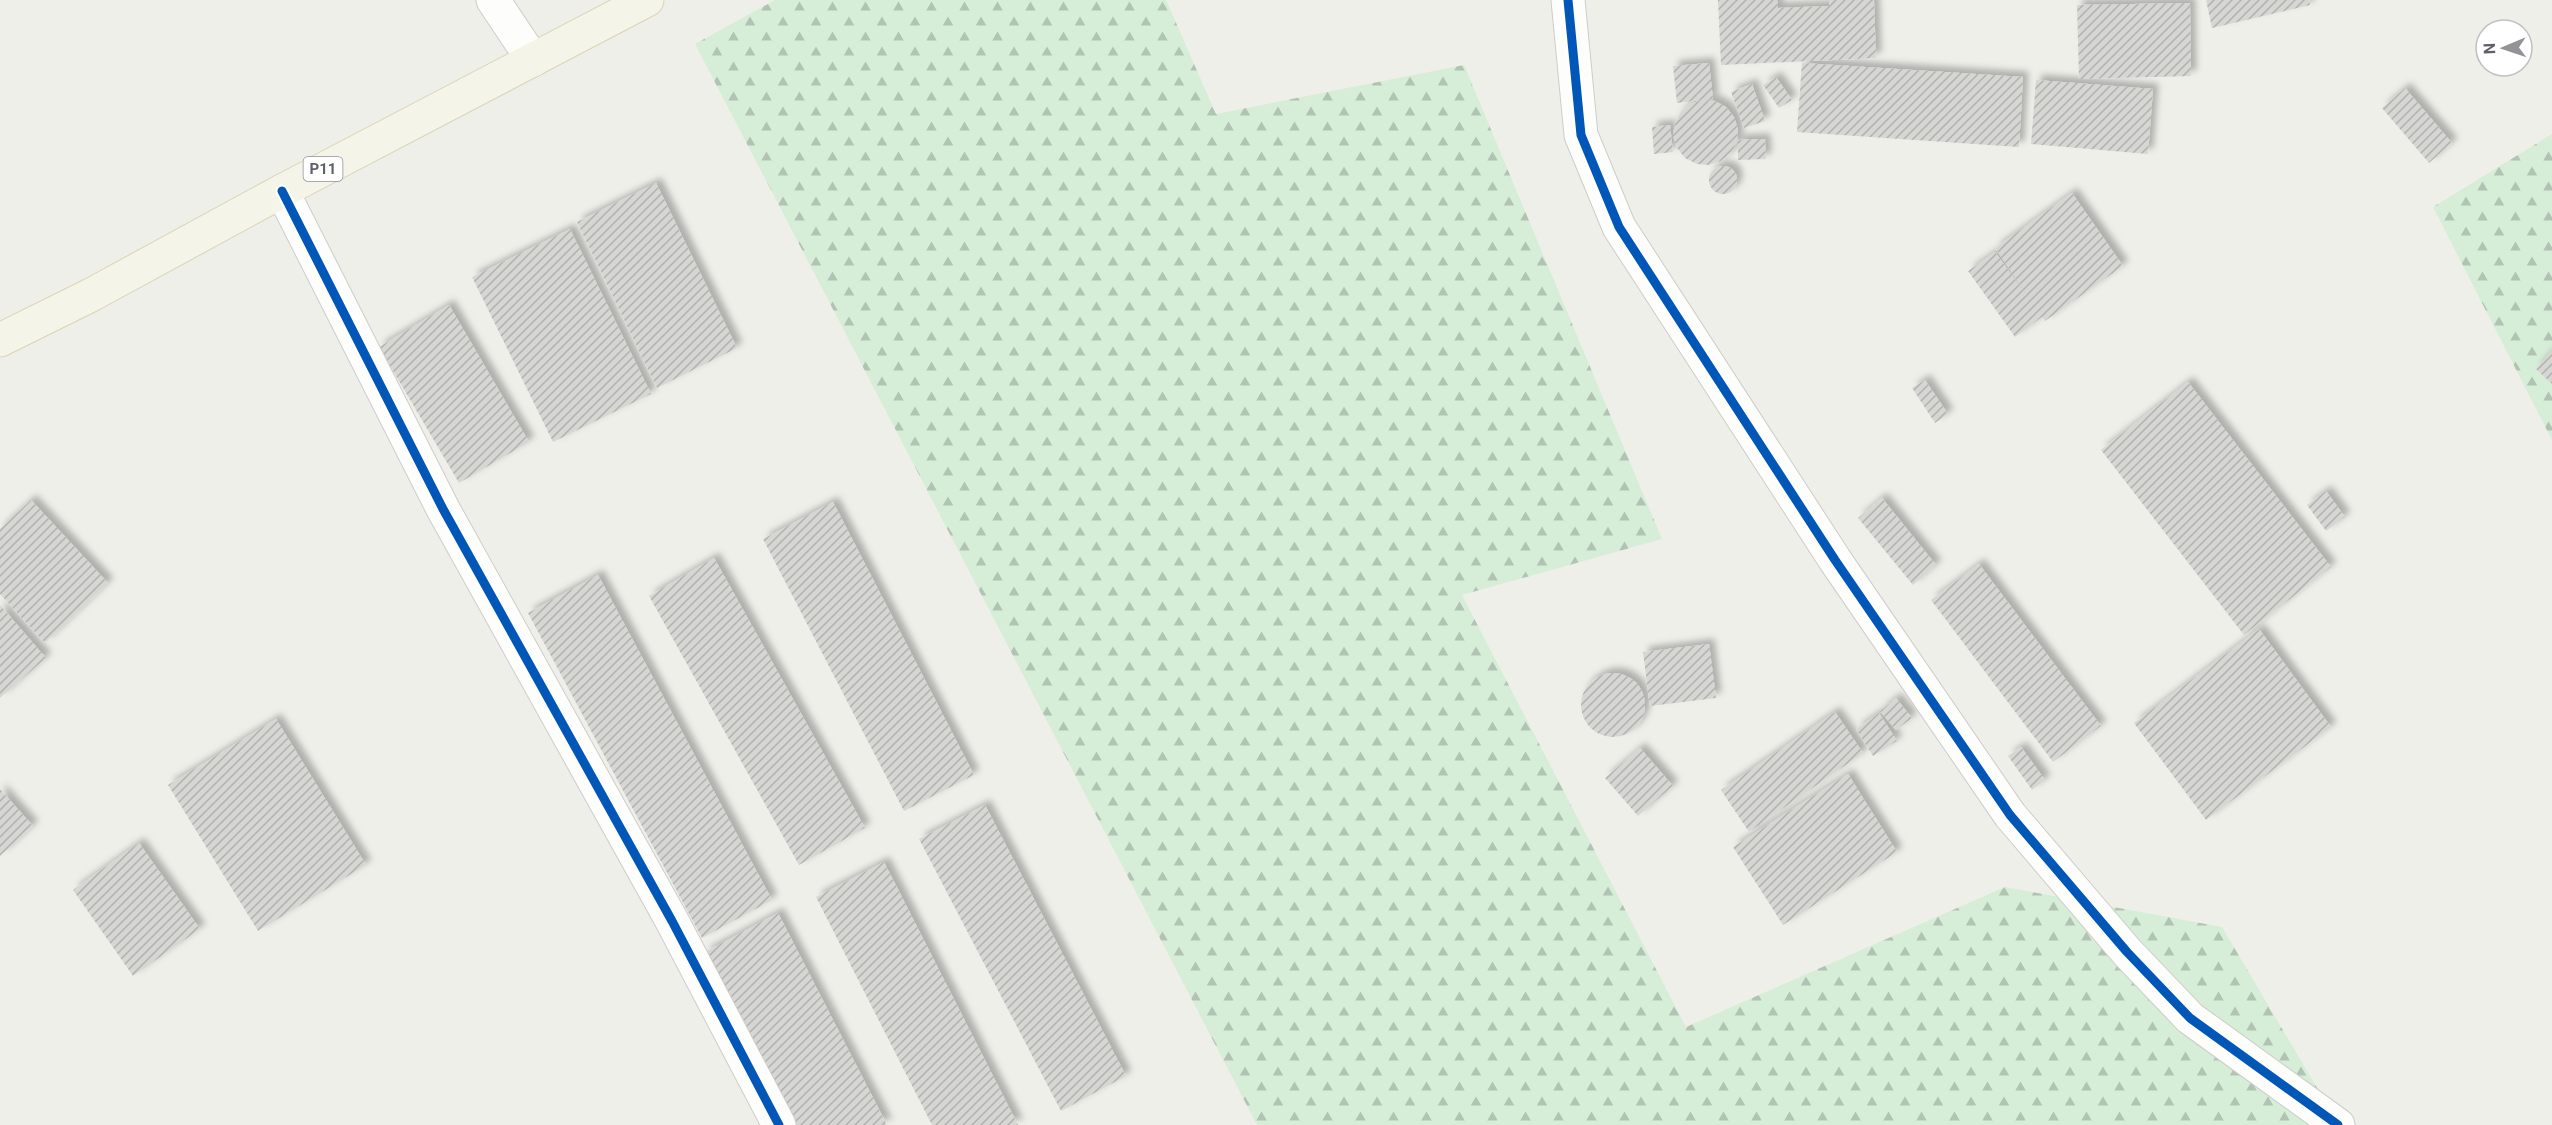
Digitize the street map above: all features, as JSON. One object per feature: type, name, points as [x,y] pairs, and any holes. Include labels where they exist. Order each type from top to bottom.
[{"type":"main road","name":"P11","points":[[0,340],[91,295],[282,191],[647,0]]},
{"type":"street","points":[[493,0],[533,60]]},
{"type":"street","points":[[1568,0],[1581,135],[1619,227],[1835,560],[2010,815],[2127,952],[2190,1018],[2338,1125]]},
{"type":"street","points":[[282,191],[443,509],[672,921],[779,1125]]},
{"type":"green space","points":[[775,0],[1166,0],[1216,114],[1464,65],[1662,539],[1462,595],[1686,1027],[2005,887],[2222,927],[2339,1125],[1257,1125],[695,44]]},
{"type":"green space","points":[[2552,134],[2552,440],[2433,207]]},
{"type":"building","points":[[1718,0],[1777,0],[1778,8],[1829,6],[1829,0],[1874,0],[1876,58],[1721,65]]},
{"type":"building","points":[[2206,0],[2309,0],[2310,5],[2212,28]]},
{"type":"building","points":[[2190,3],[2191,76],[2079,79],[2077,5]]},
{"type":"building","points":[[1709,63],[1713,99],[1703,100],[1715,101],[1726,107],[1734,117],[1738,129],[1737,142],[1731,153],[1721,161],[1709,165],[1697,164],[1685,158],[1677,148],[1673,136],[1675,123],[1681,112],[1690,104],[1702,100],[1677,103],[1673,66]]},
{"type":"building","points":[[1802,63],[2023,77],[2019,147],[1797,132]]},
{"type":"building","points":[[1776,77],[1792,100],[1779,108],[1763,85]]},
{"type":"building","points":[[2036,80],[2153,89],[2148,154],[2031,144]]},
{"type":"building","points":[[1752,84],[1765,121],[1744,128],[1731,92]]},
{"type":"building","points":[[2405,88],[2452,143],[2429,163],[2382,108]]},
{"type":"building","points":[[1670,125],[1673,152],[1654,154],[1652,127]]},
{"type":"building","points":[[1765,139],[1766,159],[1738,160],[1738,140]]},
{"type":"building","points":[[1723,166],[1733,170],[1737,180],[1733,190],[1723,194],[1713,190],[1709,180],[1713,170]]},
{"type":"building","points":[[656,183],[737,348],[657,388],[577,222]]},
{"type":"building","points":[[2072,193],[2123,266],[2045,321],[2042,317],[2015,337],[1968,271],[1995,252],[2031,301],[1995,248]]},
{"type":"building","points":[[570,229],[651,394],[553,442],[472,277]]},
{"type":"building","points":[[449,305],[529,442],[459,483],[379,347]]},
{"type":"building","points":[[2552,351],[2552,384],[2536,369]]},
{"type":"building","points":[[1925,380],[1948,414],[1935,423],[1912,388]]},
{"type":"building","points":[[2188,382],[2331,567],[2244,635],[2101,450]]},
{"type":"building","points":[[2326,491],[2345,517],[2326,531],[2307,505]]},
{"type":"building","points":[[1882,498],[1936,565],[1913,585],[1858,518]]},
{"type":"building","points":[[31,500],[108,583],[45,643],[0,594],[0,529]]},
{"type":"building","points":[[833,502],[974,775],[904,811],[763,539]]},
{"type":"building","points":[[714,558],[865,828],[799,865],[649,596]]},
{"type":"building","points":[[1979,564],[2101,726],[2053,762],[1931,600]]},
{"type":"building","points":[[598,575],[772,900],[702,938],[528,613]]},
{"type":"building","points":[[0,605],[46,658],[0,698]]},
{"type":"building","points":[[2259,629],[2331,727],[2206,820],[2134,723]]},
{"type":"building","points":[[1709,644],[1716,698],[1650,706],[1643,652]]},
{"type":"building","points":[[1613,673],[1631,679],[1639,687],[1645,705],[1639,723],[1631,731],[1613,737],[1595,731],[1587,723],[1581,705],[1587,687],[1595,679]]},
{"type":"building","points":[[1896,698],[1912,718],[1896,730],[1880,711]]},
{"type":"building","points":[[1835,712],[1863,753],[1749,832],[1721,790]]},
{"type":"building","points":[[1879,713],[1897,741],[1873,756],[1856,729]]},
{"type":"building","points":[[276,719],[366,865],[258,931],[168,785]]},
{"type":"building","points":[[2021,747],[2045,780],[2032,790],[2008,756]]},
{"type":"building","points":[[1640,748],[1673,786],[1638,816],[1605,778]]},
{"type":"building","points":[[1848,774],[1897,852],[1783,925],[1733,847]]},
{"type":"building","points":[[0,789],[33,826],[0,856]]},
{"type":"building","points":[[985,805],[1126,1076],[1061,1111],[919,839]]},
{"type":"building","points":[[139,843],[200,929],[133,976],[73,890]]},
{"type":"building","points":[[884,862],[1018,1125],[932,1125],[816,897]]},
{"type":"building","points":[[778,913],[887,1125],[795,1125],[705,952]]},
{"type":"cycle path","points":[[1568,0],[1581,135],[1619,227],[1835,560],[2010,815],[2127,952],[2190,1018],[2338,1125]]},
{"type":"cycle path","points":[[282,191],[443,509],[672,921],[779,1125]]}]
